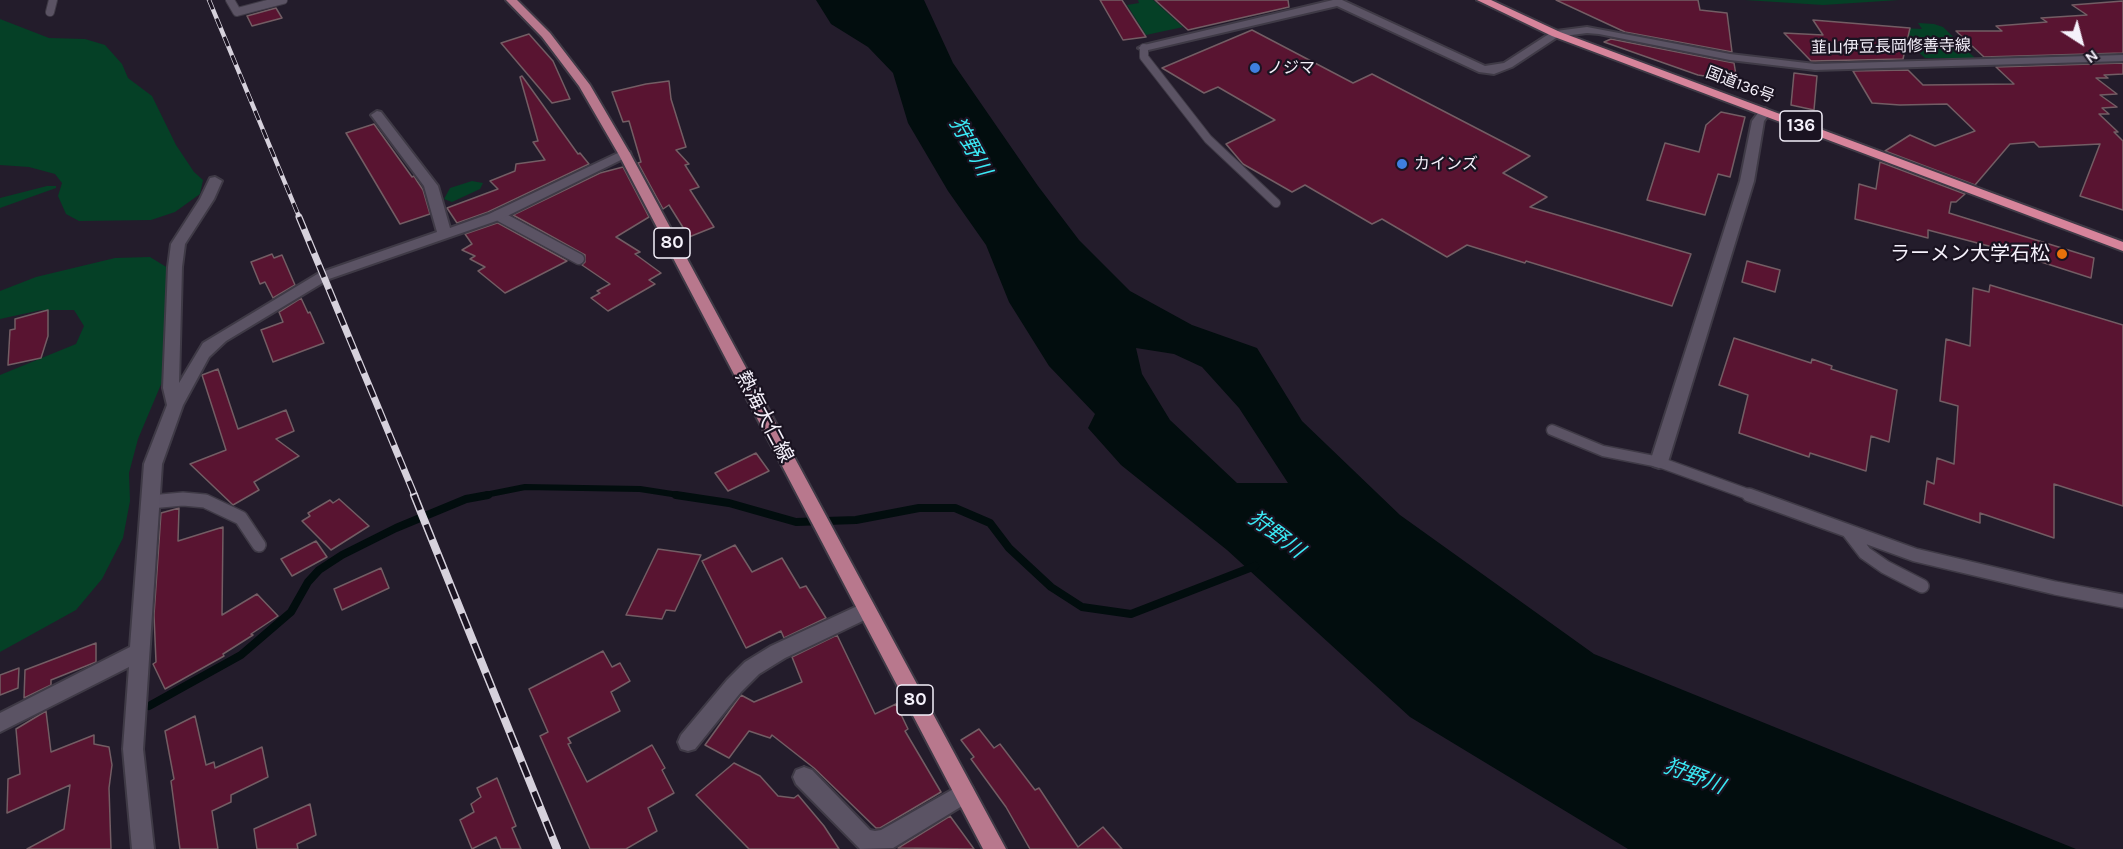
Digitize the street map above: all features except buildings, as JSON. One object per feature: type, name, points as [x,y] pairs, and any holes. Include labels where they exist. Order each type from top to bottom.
[{"type":"highway","name":"国道136号","points":[[1482,0],[1556,34],[2123,247]]},
{"type":"main road","name":"熱海大仁線","points":[[511,0],[546,35],[584,85],[625,155],[995,849]]},
{"type":"street","points":[[1144,48],[1338,2],[1483,69],[1494,70],[1508,65],[1556,34]]},
{"type":"street","name":"韮山伊豆長岡修善寺線","points":[[1556,34],[1587,30],[1599,31],[1730,57],[1815,67],[2123,58]]},
{"type":"street","points":[[1659,462],[1747,181],[1758,121],[1765,112]]},
{"type":"street","points":[[377,115],[430,186],[446,234]]},
{"type":"street","points":[[143,849],[133,749],[153,464],[175,405],[202,355],[221,337],[324,276],[497,215],[625,155]]},
{"type":"street","points":[[175,405],[171,388],[178,244],[207,199],[215,181]]},
{"type":"street","points":[[688,742],[734,686],[752,668],[778,652],[866,610]]},
{"type":"street","points":[[0,723],[139,652]]},
{"type":"street","points":[[804,777],[864,840],[875,842],[885,840],[964,793]]},
{"type":"lane","points":[[50,12],[53,0]]},
{"type":"lane","points":[[230,0],[237,12],[283,0]]},
{"type":"lane","points":[[1144,48],[1144,57],[1208,139],[1276,203]]},
{"type":"lane","points":[[497,215],[579,259]]},
{"type":"lane","points":[[1552,430],[1603,452],[1659,462],[1915,555],[1958,567],[2123,601]]},
{"type":"lane","points":[[150,502],[183,499],[205,501],[240,518],[259,545]]},
{"type":"lane","points":[[1848,531],[1865,553],[1885,567],[1922,586]]},
{"type":"lane","points":[[2109,597],[2123,591]]},
{"type":"green space","points":[[1138,0],[1153,0],[1183,27],[1146,35],[1127,5],[1139,3]]},
{"type":"green space","points":[[1745,0],[1899,0],[1823,5]]},
{"type":"green space","points":[[0,19],[49,38],[85,39],[105,45],[122,64],[128,78],[152,96],[176,145],[194,172],[203,180],[200,194],[175,212],[151,220],[79,221],[66,214],[58,196],[62,183],[55,174],[29,167],[0,165]]},
{"type":"green space","points":[[1918,23],[1943,27],[1975,58],[1925,58],[1915,49],[1912,42],[1899,34],[1900,28],[1922,29]]},
{"type":"green space","points":[[472,181],[483,183],[480,189],[452,202],[444,199],[450,188]]},
{"type":"green space","points":[[47,186],[56,186],[56,188],[0,208],[0,198]]},
{"type":"green space","points":[[150,257],[168,268],[163,352],[165,375],[138,439],[129,473],[130,501],[123,538],[102,579],[76,610],[0,652],[0,375],[76,344],[84,326],[74,310],[41,310],[0,319],[0,291],[36,277],[115,258]]},
{"type":"water","name":"狩野川","points":[[816,0],[924,0],[953,63],[1038,186],[1079,240],[1130,291],[1192,325],[1257,348],[1302,421],[1400,515],[1594,654],[2076,849],[1628,849],[1410,717],[1227,550],[1121,465],[1088,428],[1095,414],[1049,366],[1009,302],[986,245],[948,191],[908,123],[893,73],[868,47],[831,24]],"holes":[[[1136,348],[1174,354],[1202,367],[1239,408],[1288,483],[1237,483],[1170,420],[1142,374]]]},
{"type":"waterway","points":[[480,496],[525,487],[640,489],[685,496]]},
{"type":"waterway","points":[[149,706],[241,655],[291,612],[308,582],[319,570],[342,555],[396,528],[466,499],[488,495]]},
{"type":"waterway","points":[[676,495],[729,503],[796,522],[856,520],[919,508],[955,508],[990,523],[1009,548],[1051,587],[1082,607],[1131,614],[1255,566]]},
{"type":"railway","points":[[209,0],[300,219]]},
{"type":"railway","points":[[299,217],[415,496]]},
{"type":"railway","points":[[414,495],[557,849]]},
{"type":"place","name":"ノジマ","points":[[1255,68]]},
{"type":"place","name":"カインズ","points":[[1402,164]]},
{"type":"place","name":"ラーメン大学石松","points":[[2062,254]]}]
